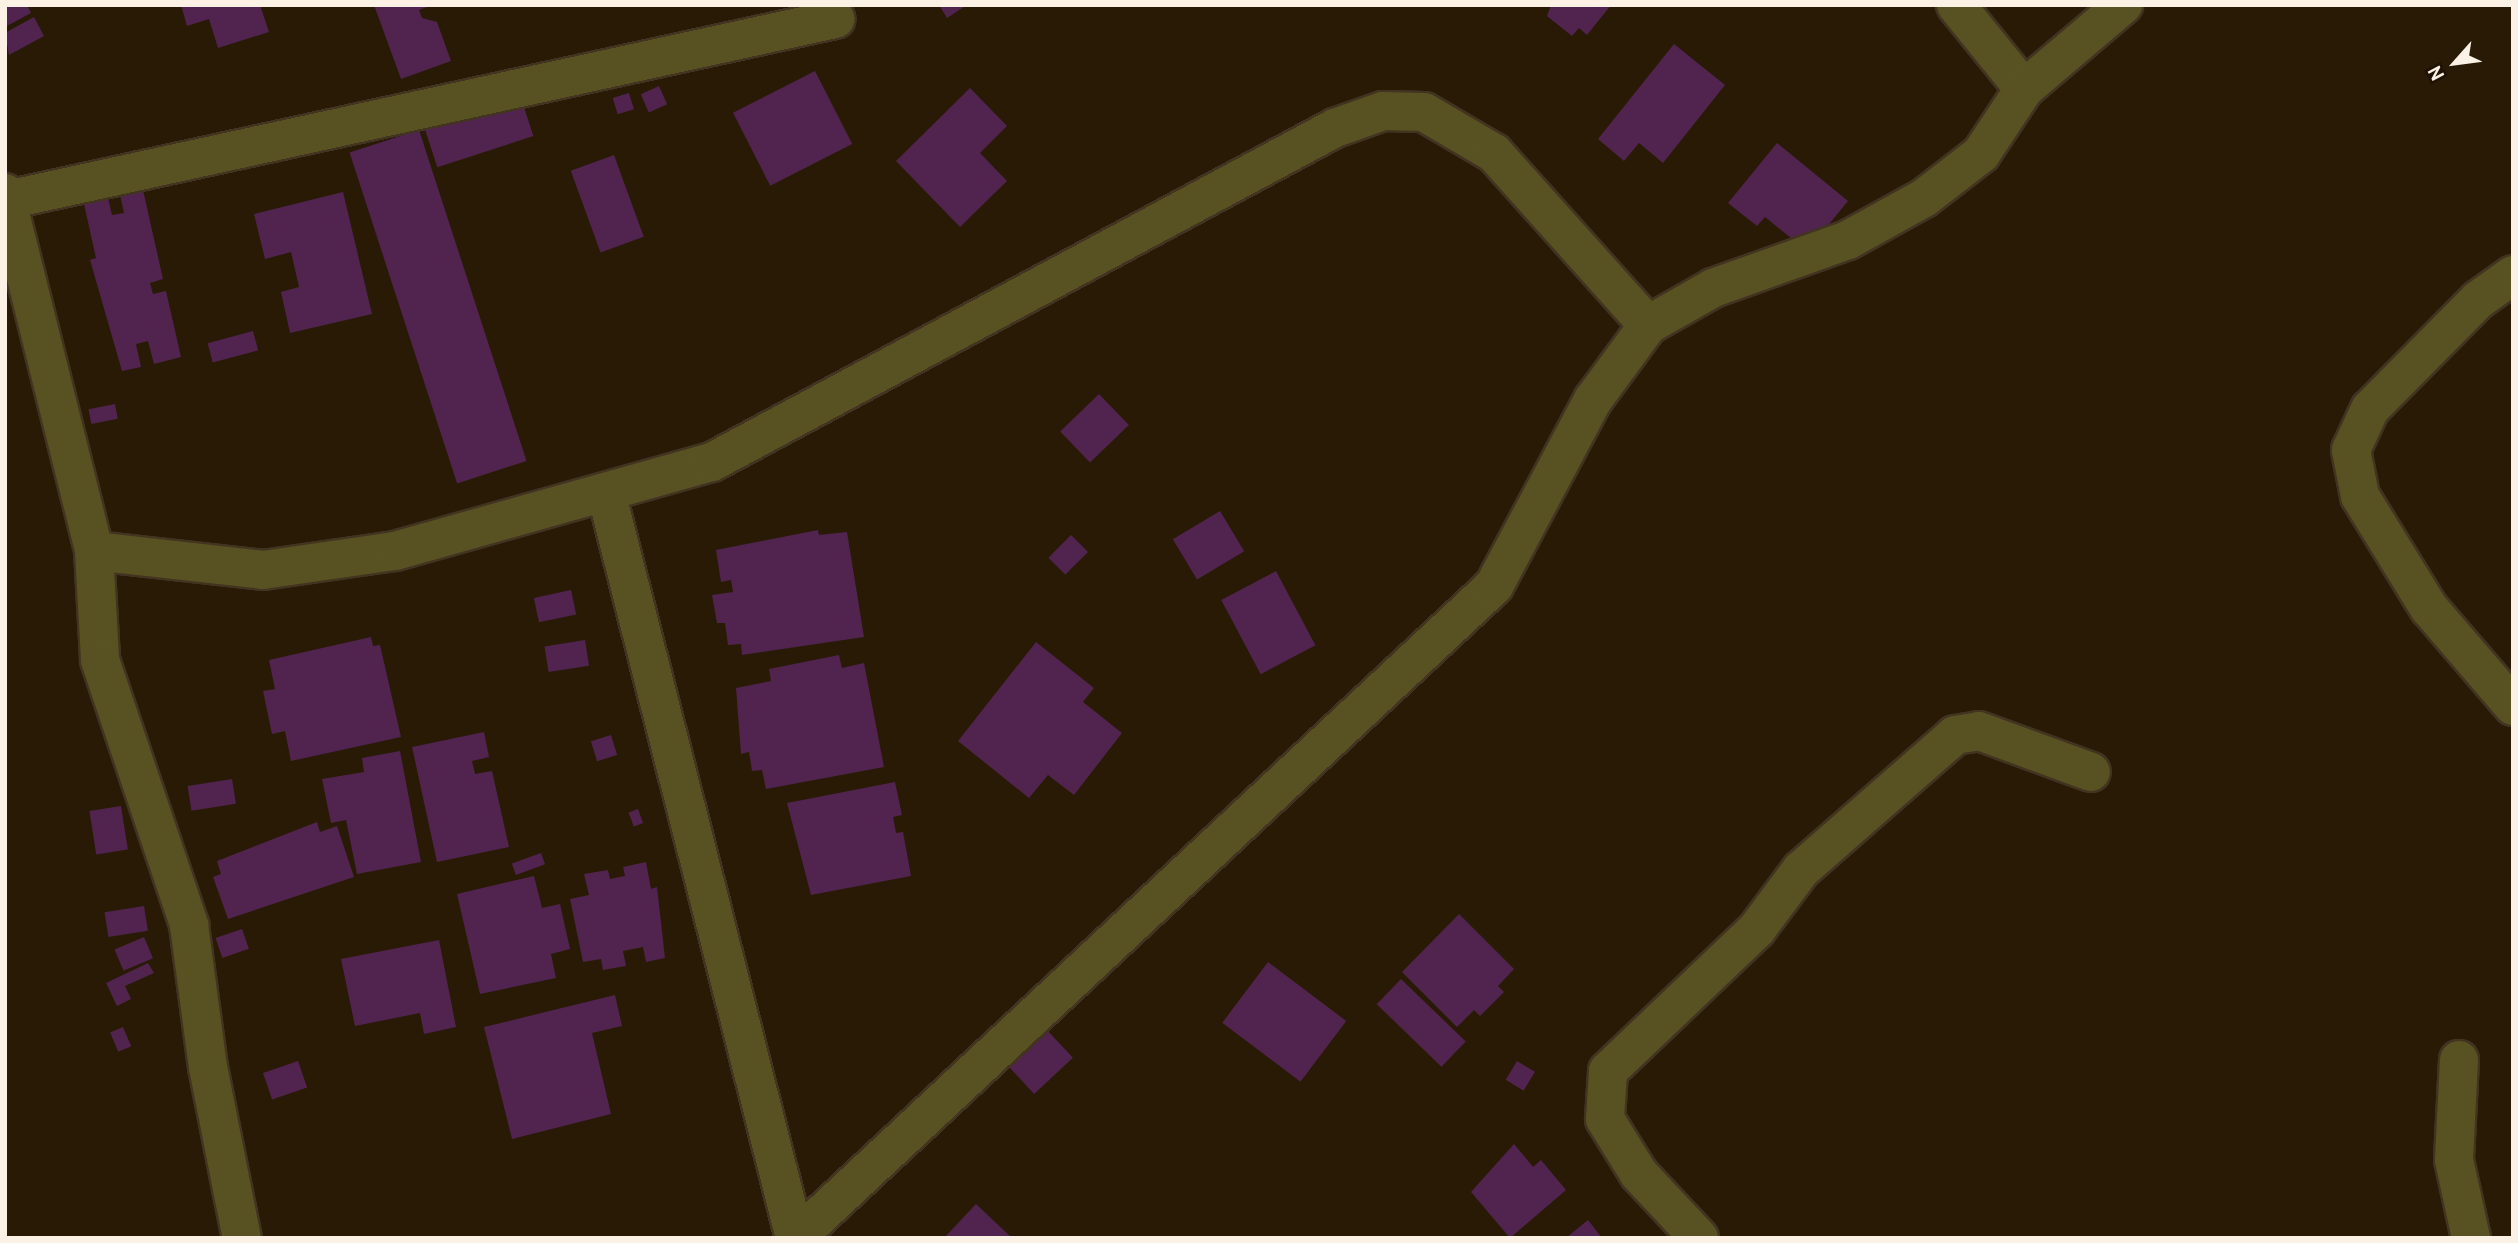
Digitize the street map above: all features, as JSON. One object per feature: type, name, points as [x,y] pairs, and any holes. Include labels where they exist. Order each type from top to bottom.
[{"type":"street","points":[[1956,5],[2024,89]]},
{"type":"street","points":[[607,496],[795,1238],[1494,586],[1580,423],[1648,325],[1713,288],[1848,240],[1924,198],[1981,154],[2024,89],[2123,5]]},
{"type":"street","points":[[242,1238],[208,1067],[189,925],[100,660],[94,551],[6,197],[835,19]]},
{"type":"street","points":[[94,551],[263,570],[395,551],[607,496],[723,456],[1335,128],[1383,111],[1424,112],[1494,153],[1648,325]]},
{"type":"street","points":[[2513,275],[2478,300],[2370,409],[2351,450],[2360,496],[2429,608],[2513,706]]},
{"type":"street","points":[[1699,1238],[1639,1174],[1605,1119],[1608,1071],[1757,929],[1801,870],[1955,734],[1979,731],[2091,772]]},
{"type":"street","points":[[2459,1060],[2454,1160],[2471,1238]]},
{"type":"building","points":[[5,5],[27,5],[31,13],[5,27]]},
{"type":"building","points":[[181,5],[260,5],[269,32],[218,48],[209,19],[187,26]]},
{"type":"building","points":[[374,5],[432,5],[419,10],[422,18],[437,22],[451,61],[401,79]]},
{"type":"building","points":[[939,5],[967,5],[947,18]]},
{"type":"building","points":[[1551,5],[1611,5],[1587,35],[1579,28],[1572,36],[1547,16]]},
{"type":"building","points":[[34,17],[44,36],[9,55],[5,33]]},
{"type":"building","points":[[1674,44],[1725,85],[1663,163],[1639,143],[1624,161],[1598,139]]},
{"type":"building","points":[[815,71],[852,144],[770,186],[733,113]]},
{"type":"building","points":[[659,86],[667,104],[649,112],[641,94]]},
{"type":"building","points":[[970,88],[1007,126],[980,153],[1007,181],[960,227],[896,161]]},
{"type":"building","points":[[629,93],[634,109],[618,114],[613,98]]},
{"type":"building","points":[[521,98],[533,136],[437,167],[425,129]]},
{"type":"building","points":[[419,130],[527,461],[457,484],[350,153]]},
{"type":"building","points":[[1777,143],[1848,201],[1807,251],[1765,217],[1757,226],[1728,203]]},
{"type":"building","points":[[614,155],[644,237],[601,252],[571,171]]},
{"type":"building","points":[[143,190],[163,279],[150,283],[153,294],[166,291],[181,357],[154,364],[148,341],[136,344],[141,367],[122,371],[90,260],[96,258],[84,204],[108,198],[112,215],[124,213],[120,195]]},
{"type":"building","points":[[343,192],[372,314],[290,333],[281,292],[299,287],[291,252],[265,259],[254,214]]},
{"type":"building","points":[[253,331],[258,350],[213,362],[208,343]]},
{"type":"building","points":[[1099,394],[1129,425],[1090,462],[1060,432]]},
{"type":"building","points":[[115,404],[118,419],[91,424],[88,409]]},
{"type":"building","points":[[1220,511],[1244,551],[1197,580],[1173,539]]},
{"type":"building","points":[[818,530],[819,535],[847,532],[864,637],[742,655],[741,644],[728,645],[725,623],[717,623],[712,595],[733,592],[731,580],[721,582],[716,550]]},
{"type":"building","points":[[1071,535],[1088,552],[1065,575],[1048,558]]},
{"type":"building","points":[[1276,571],[1315,645],[1261,674],[1221,600]]},
{"type":"building","points":[[571,590],[576,614],[539,622],[534,598]]},
{"type":"building","points":[[371,637],[373,646],[380,645],[401,737],[291,761],[285,731],[272,734],[263,691],[275,689],[269,660]]},
{"type":"building","points":[[585,640],[589,666],[549,672],[545,646]]},
{"type":"building","points":[[1036,642],[1094,688],[1083,702],[1122,733],[1074,795],[1048,775],[1029,798],[958,741]]},
{"type":"building","points":[[839,655],[842,668],[864,663],[884,767],[766,789],[762,770],[752,771],[749,752],[741,754],[736,688],[771,681],[769,669]]},
{"type":"building","points":[[484,732],[489,757],[472,761],[475,774],[492,771],[509,847],[437,862],[412,747]]},
{"type":"building","points":[[611,735],[617,755],[597,761],[591,741]]},
{"type":"building","points":[[400,751],[421,862],[357,874],[346,820],[331,823],[322,779],[364,772],[362,758]]},
{"type":"building","points":[[232,779],[236,804],[191,811],[188,786]]},
{"type":"building","points":[[895,782],[902,815],[893,817],[896,833],[903,832],[911,876],[811,895],[787,803]]},
{"type":"building","points":[[121,806],[128,849],[96,854],[89,811]]},
{"type":"building","points":[[638,809],[643,823],[634,827],[629,812]]},
{"type":"building","points":[[317,822],[320,832],[337,826],[354,877],[228,919],[213,877],[221,874],[217,861]]},
{"type":"building","points":[[541,853],[545,864],[516,875],[512,864]]},
{"type":"building","points":[[646,862],[651,889],[657,887],[665,958],[646,962],[643,947],[623,951],[626,966],[603,970],[601,959],[583,962],[570,899],[589,895],[584,874],[608,870],[610,879],[625,876],[623,867]]},
{"type":"building","points":[[534,876],[542,908],[560,904],[570,949],[551,954],[556,978],[480,994],[457,894]]},
{"type":"building","points":[[144,906],[148,931],[108,937],[104,912]]},
{"type":"building","points":[[1459,914],[1514,969],[1498,986],[1504,992],[1480,1016],[1474,1010],[1457,1027],[1402,972]]},
{"type":"building","points":[[242,929],[249,949],[222,958],[216,938]]},
{"type":"building","points":[[144,937],[153,958],[124,971],[115,950]]},
{"type":"building","points":[[439,940],[456,1027],[424,1034],[420,1013],[355,1026],[341,959]]},
{"type":"building","points":[[1268,962],[1346,1021],[1301,1082],[1222,1023]]},
{"type":"building","points":[[148,963],[154,973],[125,986],[131,999],[117,1006],[106,983]]},
{"type":"building","points":[[1401,979],[1466,1042],[1441,1067],[1377,1004]]},
{"type":"building","points":[[615,995],[622,1026],[592,1033],[611,1114],[512,1139],[484,1027]]},
{"type":"building","points":[[123,1027],[131,1046],[118,1052],[110,1032]]},
{"type":"building","points":[[1047,1030],[1073,1058],[1034,1094],[1008,1066]]},
{"type":"building","points":[[298,1061],[307,1087],[272,1100],[263,1073]]},
{"type":"building","points":[[1517,1061],[1535,1072],[1524,1091],[1506,1080]]},
{"type":"building","points":[[1514,1144],[1533,1167],[1541,1160],[1566,1190],[1510,1238],[1471,1192]]},
{"type":"building","points":[[976,1204],[1012,1238],[944,1238]]},
{"type":"building","points":[[1588,1220],[1602,1238],[1566,1238]]}]
